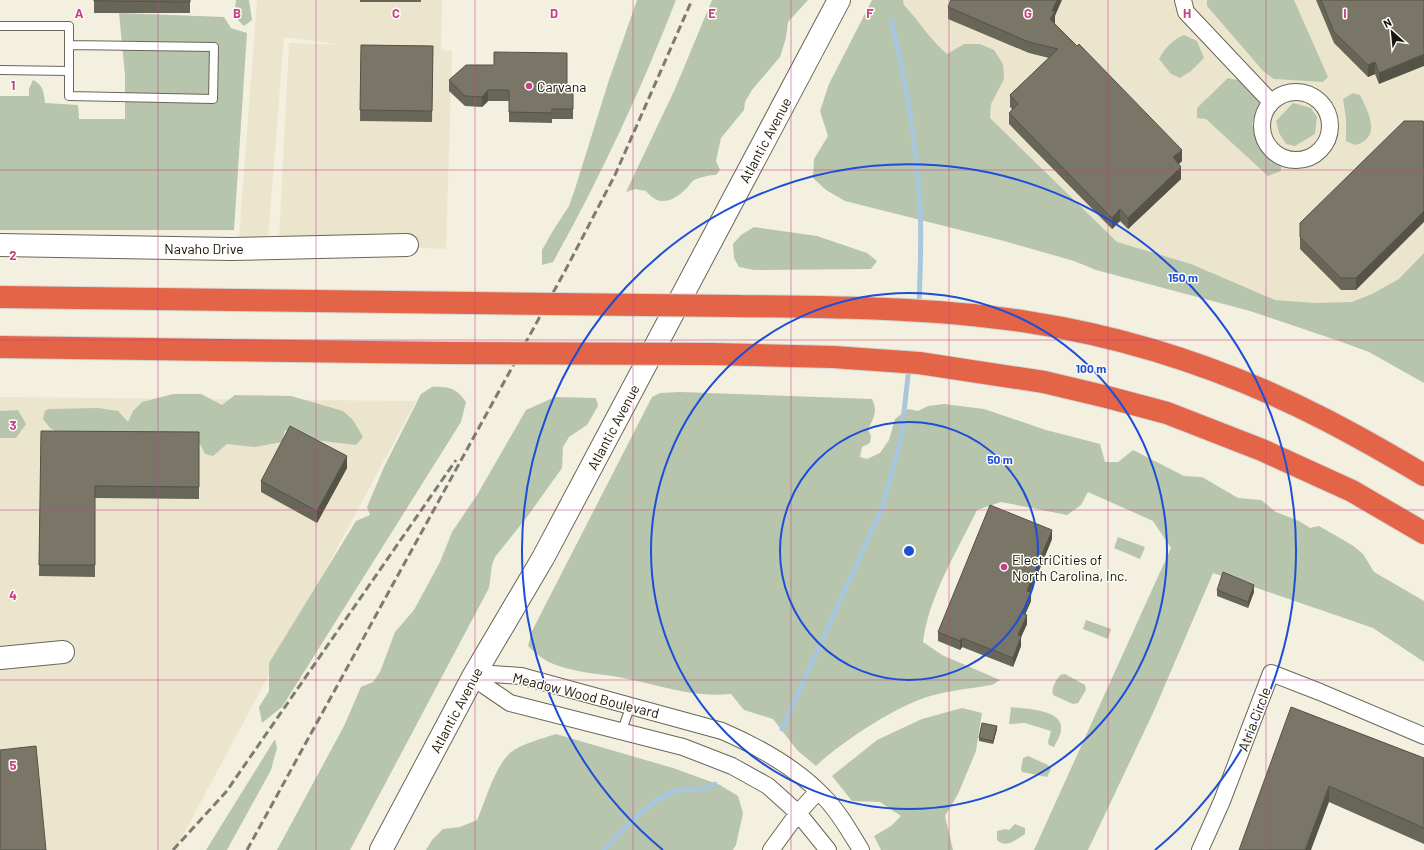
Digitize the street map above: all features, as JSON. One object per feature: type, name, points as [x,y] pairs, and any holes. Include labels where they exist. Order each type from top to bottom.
[{"type":"highway","points":[[0,297],[807,307],[933,312],[1028,322],[1089,334],[1181,359],[1240,380],[1326,420],[1424,474]]},
{"type":"highway","points":[[0,347],[713,354],[833,357],[919,363],[1044,382],[1106,396],[1167,413],[1262,450],[1352,491],[1424,533]]},
{"type":"main road","name":"Atlantic Avenue","points":[[381,850],[474,675],[543,558],[839,0]]},
{"type":"main road","name":"Navaho Drive","points":[[0,245],[239,249],[407,245]]},
{"type":"main road","points":[[0,658],[63,652]]},
{"type":"street","points":[[1183,0],[1186,12],[1271,102]]},
{"type":"street","points":[[1296,92],[1309,94],[1320,102],[1328,113],[1330,126],[1328,140],[1320,151],[1309,158],[1296,161],[1282,158],[1271,151],[1264,139],[1261,126],[1264,113],[1271,102],[1283,94],[1296,92]]},
{"type":"street","name":"Meadow Wood Boulevard","points":[[474,675],[492,674],[521,676],[722,730],[751,743],[775,758],[818,791],[831,805],[861,850]]},
{"type":"street","name":"Atria Circle","points":[[1200,850],[1222,801],[1271,674],[1320,692],[1424,736]]},
{"type":"street","name":"Meadow Wood Boulevard","points":[[474,675],[485,686],[510,703],[592,725],[622,730],[683,747],[732,766],[768,786],[798,813],[828,850]]},
{"type":"street","points":[[771,850],[798,813],[818,791]]},
{"type":"lane","points":[[0,26],[69,26],[69,45],[69,96],[213,99],[214,47],[69,45]]},
{"type":"lane","points":[[0,70],[69,71]]},
{"type":"lane","points":[[622,730],[631,705]]},
{"type":"shaded area","points":[[257,0],[442,0],[441,50],[452,51],[446,249],[279,240],[289,43],[343,45],[284,37],[268,239],[239,238]]},
{"type":"shaded area","points":[[879,0],[1424,0],[1424,353],[1136,274]]},
{"type":"shaded area","points":[[0,397],[416,401],[175,850],[0,850]]},
{"type":"green space","points":[[236,0],[249,0],[252,20],[244,26],[234,16]]},
{"type":"green space","points":[[637,0],[676,0],[649,67],[587,198],[553,262],[542,265],[542,250],[569,206],[608,83]]},
{"type":"green space","points":[[712,0],[808,0],[788,22],[786,38],[780,57],[752,90],[745,102],[744,110],[721,138],[716,161],[720,170],[716,175],[705,176],[694,180],[676,197],[666,201],[656,199],[646,191],[635,189],[626,192],[675,89]]},
{"type":"green space","points":[[872,0],[903,0],[904,5],[947,54],[964,44],[980,44],[994,50],[1003,64],[1004,79],[991,104],[990,118],[1117,242],[1191,264],[1275,300],[1316,303],[1352,302],[1372,294],[1399,279],[1424,253],[1424,383],[1369,352],[1250,311],[1096,270],[1074,261],[1004,241],[845,201],[826,190],[813,178],[814,159],[828,136],[820,111],[829,84]]},
{"type":"green space","points":[[1207,0],[1294,0],[1328,77],[1323,82],[1274,79],[1264,72],[1207,6]]},
{"type":"green space","points":[[119,13],[224,17],[231,28],[247,33],[234,230],[0,230],[0,96],[29,96],[29,89],[33,80],[41,86],[45,103],[78,105],[79,119],[125,119],[125,75]]},
{"type":"green space","points":[[1184,35],[1197,41],[1204,58],[1191,71],[1180,78],[1171,74],[1159,59],[1169,45]]},
{"type":"green space","points":[[1228,78],[1246,82],[1261,100],[1252,124],[1262,146],[1281,164],[1281,171],[1268,176],[1206,119],[1197,118],[1197,108]]},
{"type":"green space","points":[[1353,93],[1360,95],[1367,109],[1371,124],[1371,131],[1368,137],[1363,142],[1355,145],[1346,141],[1346,118],[1343,99]]},
{"type":"green space","points":[[1293,103],[1311,108],[1317,117],[1315,134],[1295,146],[1286,144],[1279,133],[1276,121]]},
{"type":"green space","points":[[754,227],[817,236],[867,253],[877,261],[871,269],[754,270],[739,267],[734,258],[733,244],[741,235]]},
{"type":"green space","points":[[432,387],[452,389],[462,397],[466,402],[461,422],[282,707],[262,723],[259,707],[269,691],[269,663],[356,521],[370,515],[367,507],[384,467],[421,394]]},
{"type":"green space","points":[[681,392],[872,399],[875,411],[868,429],[871,436],[870,443],[862,447],[860,457],[867,459],[880,453],[889,440],[895,419],[908,409],[918,411],[928,406],[944,404],[984,409],[1046,430],[1100,444],[1105,462],[1118,462],[1133,450],[1184,476],[1202,477],[1238,498],[1261,500],[1276,512],[1299,521],[1310,528],[1319,526],[1352,545],[1363,554],[1374,572],[1424,601],[1424,662],[1373,628],[1213,573],[1153,713],[1088,850],[1034,850],[1171,548],[1153,521],[1088,492],[1081,505],[1067,515],[1001,502],[977,510],[937,591],[926,625],[923,642],[942,655],[1000,680],[992,685],[934,695],[920,699],[905,706],[855,735],[816,766],[797,750],[773,719],[744,710],[731,694],[718,695],[679,691],[619,677],[564,668],[541,657],[528,646],[532,631],[652,397],[660,393]]},
{"type":"green space","points":[[173,394],[201,394],[222,405],[235,395],[291,396],[343,411],[353,420],[363,437],[356,445],[306,439],[285,430],[282,442],[255,447],[227,444],[213,456],[205,454],[199,442],[62,435],[50,428],[43,419],[45,411],[49,409],[98,408],[118,411],[128,422],[133,411],[142,402]]},
{"type":"green space","points":[[555,397],[596,398],[598,406],[587,425],[569,437],[563,447],[562,468],[527,517],[495,557],[492,565],[489,588],[350,850],[277,850],[344,726],[361,687],[373,682],[380,672],[395,632],[414,610],[440,562],[452,532],[477,495],[526,410]]},
{"type":"green space","points":[[18,410],[26,424],[16,438],[0,438],[0,411]]},
{"type":"green space","points":[[1118,537],[1145,547],[1140,559],[1114,548]]},
{"type":"green space","points":[[1086,620],[1111,629],[1108,639],[1083,629]]},
{"type":"green space","points":[[1065,674],[1085,685],[1086,690],[1078,703],[1073,704],[1053,695],[1053,687],[1060,675]]},
{"type":"green space","points":[[1011,707],[1042,711],[1056,717],[1060,722],[1061,729],[1060,736],[1054,747],[1049,745],[1048,742],[1051,731],[1025,723],[1009,724]]},
{"type":"green space","points":[[962,708],[982,713],[976,751],[958,794],[945,816],[953,850],[881,850],[874,836],[891,826],[901,816],[880,802],[852,801],[832,776],[877,740],[922,719]]},
{"type":"green space","points":[[556,734],[673,768],[720,785],[738,796],[743,813],[736,845],[733,850],[426,850],[432,840],[443,829],[460,827],[477,820],[499,767],[510,753],[526,744]]},
{"type":"green space","points":[[275,739],[277,748],[271,770],[227,850],[206,850]]},
{"type":"green space","points":[[1028,756],[1048,765],[1051,769],[1047,777],[1022,772],[1021,769],[1023,758]]},
{"type":"green space","points":[[1015,824],[1025,828],[1025,834],[1008,844],[1001,843],[997,840],[997,831],[1005,829],[1009,830]]},
{"type":"building","points":[[190,0],[190,2],[94,1]]},
{"type":"building","points":[[951,0],[1057,0],[1052,11],[1055,12],[1050,19],[1077,46],[1079,44],[1182,150],[1173,157],[1181,167],[1128,218],[1120,209],[1112,218],[1009,113],[1018,104],[1010,95],[1058,49],[1029,42],[948,7]]},
{"type":"building","points":[[1321,0],[1424,0],[1424,54],[1379,73],[1375,62],[1368,65],[1334,32]]},
{"type":"building","points":[[361,45],[433,46],[432,111],[360,110]]},
{"type":"building","points":[[494,52],[567,53],[567,91],[573,91],[573,109],[552,109],[552,113],[509,112],[509,90],[488,90],[482,97],[465,96],[449,80],[466,65],[494,65]]},
{"type":"building","points":[[1404,121],[1424,122],[1424,211],[1356,278],[1341,278],[1300,237],[1300,223]]},
{"type":"building","points":[[290,426],[347,456],[317,511],[261,481]]},
{"type":"building","points":[[41,431],[199,432],[199,487],[95,486],[95,565],[39,565]]},
{"type":"building","name":"ElectriCities of North Carolina, Inc.","points":[[990,505],[1052,530],[1027,591],[1031,592],[1022,613],[1027,615],[1018,635],[1021,637],[1013,658],[962,638],[960,641],[938,632]]},
{"type":"building","points":[[1223,572],[1254,585],[1248,602],[1217,590]]},
{"type":"building","points":[[1291,707],[1424,758],[1424,828],[1329,786],[1305,850],[1239,850]]},
{"type":"building","points":[[982,723],[997,726],[993,741],[979,738]]},
{"type":"building","points":[[36,746],[46,850],[0,850],[0,750]]},
{"type":"waterway","points":[[891,20],[902,67],[916,159],[921,231],[919,304]]},
{"type":"waterway","points":[[782,729],[883,506],[901,438],[909,367]]},
{"type":"waterway","points":[[604,850],[637,816],[666,795],[686,789],[703,789],[715,784]]},
{"type":"railway","points":[[247,850],[565,271],[615,175],[692,0]]},
{"type":"railway","points":[[173,850],[226,792],[456,460]]},
{"type":"place","name":"Carvana","points":[[529,86]]},
{"type":"place","name":"ElectriCities of North Carolina, Inc.","points":[[1004,567]]}]
